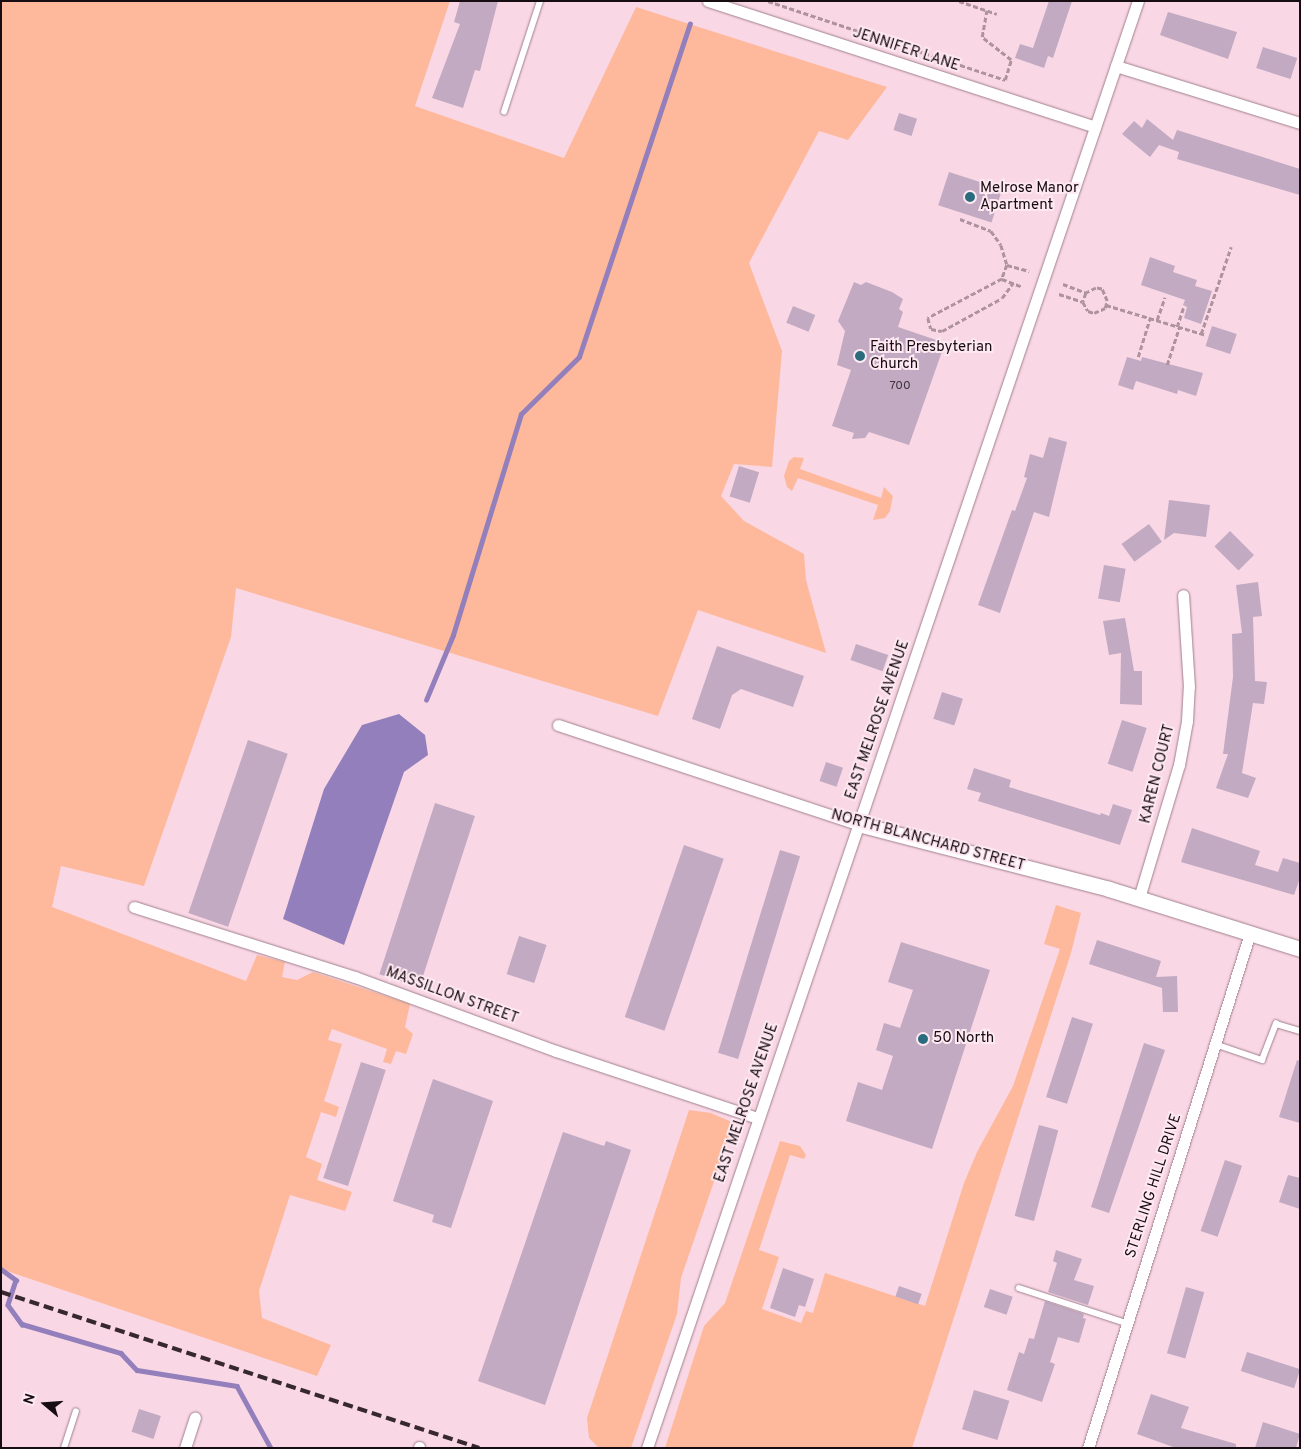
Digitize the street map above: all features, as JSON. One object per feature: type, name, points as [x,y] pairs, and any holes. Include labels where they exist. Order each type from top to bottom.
[{"type":"street","name":"JENNIFER LANE","points":[[708,1],[1095,127]]},
{"type":"street","name":"EAST MELROSE AVENUE","points":[[647,1448],[757,1118],[1138,1]]},
{"type":"street","points":[[1116,66],[1300,123]]},
{"type":"street","name":"KAREN COURT","points":[[1139,898],[1179,765],[1187,721],[1189,687],[1183,595]]},
{"type":"street","name":"NORTH BLANCHARD STREET","points":[[558,726],[858,824],[1139,898],[1300,949]]},
{"type":"street","name":"MASSILLON STREET","points":[[134,907],[355,977],[556,1051],[757,1118]]},
{"type":"street","name":"STERLING HILL DRIVE","points":[[1088,1448],[1250,933]]},
{"type":"street","points":[[184,1448],[195,1418]]},
{"type":"lane","points":[[504,112],[540,1]]},
{"type":"lane","points":[[1215,1044],[1262,1060],[1276,1024],[1300,1031]]},
{"type":"lane","points":[[1019,1288],[1126,1323]]},
{"type":"lane","points":[[64,1448],[76,1412]]},
{"type":"path","points":[[768,1],[1005,80],[1011,60],[982,37],[987,10]]},
{"type":"path","points":[[959,1],[997,14]]},
{"type":"path","points":[[960,218],[991,231],[1001,245],[1007,264],[1002,279],[928,318],[931,329],[942,331],[1002,298],[1013,283]]},
{"type":"path","points":[[1201,334],[1231,247]]},
{"type":"path","points":[[1007,264],[1029,271]]},
{"type":"path","points":[[1002,279],[1023,287]]},
{"type":"path","points":[[1063,284],[1086,293]]},
{"type":"path","points":[[1083,302],[1086,293],[1096,288],[1102,289],[1106,305]]},
{"type":"path","points":[[1059,294],[1083,302],[1088,311],[1094,313],[1106,305]]},
{"type":"path","points":[[1157,320],[1165,297]]},
{"type":"path","points":[[1106,305],[1206,335]]},
{"type":"path","points":[[1167,365],[1183,308]]},
{"type":"path","points":[[1138,357],[1150,318]]},
{"type":"shaded area","points":[[1,1],[450,1],[415,106],[564,158],[636,7],[887,87],[848,140],[819,131],[749,263],[782,351],[772,467],[734,464],[721,496],[744,521],[804,554],[806,580],[826,653],[698,610],[658,716],[236,588],[231,637],[144,886],[61,866],[52,907],[246,981],[257,955],[285,962],[282,977],[297,980],[313,972],[410,1004],[405,1027],[413,1034],[406,1054],[396,1051],[391,1064],[383,1062],[387,1049],[332,1029],[328,1040],[342,1044],[324,1101],[339,1107],[336,1117],[321,1112],[306,1157],[322,1164],[317,1180],[352,1192],[345,1211],[290,1195],[259,1291],[262,1318],[331,1345],[317,1376],[1,1269]]},
{"type":"shaded area","points":[[794,457],[804,458],[800,469],[881,498],[884,487],[893,496],[890,511],[885,518],[873,520],[878,505],[798,478],[792,491],[787,487],[784,476],[789,461]]},
{"type":"shaded area","points":[[399,714],[425,735],[428,755],[404,772],[344,945],[283,919],[324,789],[362,725]]},
{"type":"shaded area","points":[[1056,905],[1081,913],[1071,953],[912,1448],[665,1448],[704,1326],[725,1303],[780,1141],[800,1146],[806,1155],[804,1159],[790,1155],[759,1250],[779,1257],[762,1309],[801,1323],[806,1311],[813,1313],[825,1273],[925,1306],[964,1183],[977,1152],[1013,1086],[1060,949],[1044,944]]},
{"type":"shaded area","points":[[689,1110],[711,1113],[734,1123],[681,1278],[677,1314],[631,1448],[599,1448],[589,1438],[587,1418]]},
{"type":"building","points":[[460,1],[498,1],[480,71],[475,70],[463,108],[432,98],[460,24],[454,22]]},
{"type":"building","points":[[1049,1],[1072,1],[1053,58],[1048,56],[1044,68],[1015,58],[1020,44],[1033,48]]},
{"type":"building","points":[[1168,12],[1237,32],[1228,59],[1160,35]]},
{"type":"building","points":[[1263,47],[1297,58],[1290,79],[1256,68]]},
{"type":"building","points":[[899,113],[917,119],[912,136],[893,130]]},
{"type":"building","points":[[1147,119],[1173,140],[1177,130],[1300,169],[1300,195],[1177,159],[1179,152],[1159,145],[1150,157],[1122,134],[1134,121],[1142,128]]},
{"type":"building","name":"Melrose Manor Apartment","points":[[949,172],[1002,189],[991,223],[938,205]]},
{"type":"building","points":[[1150,257],[1175,266],[1173,272],[1197,280],[1195,286],[1212,291],[1201,324],[1184,318],[1187,307],[1183,305],[1185,300],[1141,285]]},
{"type":"building","points":[[854,282],[861,285],[866,282],[892,292],[903,299],[899,309],[903,312],[898,327],[945,343],[909,445],[869,432],[865,438],[852,439],[854,433],[832,426],[851,370],[837,365],[845,331],[838,321]]},
{"type":"building","points":[[793,306],[815,315],[809,332],[786,323]]},
{"type":"building","points":[[1212,326],[1237,334],[1230,354],[1206,346]]},
{"type":"building","points":[[1127,357],[1141,361],[1142,357],[1203,373],[1196,396],[1178,390],[1177,394],[1136,381],[1133,390],[1118,385]]},
{"type":"building","points":[[1049,437],[1067,442],[1049,517],[1034,512],[1000,613],[978,605],[1012,510],[1015,511],[1027,478],[1024,477],[1030,454],[1043,458]]},
{"type":"building","points":[[739,466],[759,472],[750,503],[730,497]]},
{"type":"building","points":[[1169,500],[1210,505],[1206,537],[1174,533],[1164,540]]},
{"type":"building","points":[[1149,524],[1162,542],[1134,562],[1121,544]]},
{"type":"building","points":[[1230,531],[1254,555],[1238,571],[1214,547]]},
{"type":"building","points":[[1104,565],[1126,569],[1120,602],[1098,598]]},
{"type":"building","points":[[1258,582],[1262,616],[1253,617],[1255,681],[1267,682],[1264,704],[1253,703],[1242,773],[1256,778],[1248,798],[1216,788],[1228,754],[1223,754],[1233,677],[1232,634],[1242,633],[1236,585]]},
{"type":"building","points":[[1125,618],[1134,671],[1142,671],[1142,705],[1120,704],[1121,653],[1109,655],[1103,621]]},
{"type":"building","points":[[856,644],[888,655],[883,671],[850,660]]},
{"type":"building","points":[[717,646],[804,676],[793,707],[741,689],[732,695],[720,729],[692,719]]},
{"type":"building","points":[[942,692],[963,699],[954,725],[933,719]]},
{"type":"building","points":[[1122,720],[1147,728],[1133,772],[1108,764]]},
{"type":"building","points":[[248,740],[288,754],[228,927],[188,913]]},
{"type":"building","points":[[826,762],[843,768],[837,787],[819,781]]},
{"type":"building","points":[[974,768],[1011,780],[1009,787],[1100,815],[1101,813],[1109,816],[1113,804],[1132,810],[1120,845],[978,801],[981,793],[967,789]]},
{"type":"building","points":[[435,803],[475,816],[419,987],[379,974]]},
{"type":"building","points":[[1192,828],[1260,851],[1255,865],[1278,872],[1283,858],[1300,863],[1300,878],[1294,895],[1181,862]]},
{"type":"building","points":[[684,845],[724,859],[664,1031],[625,1017]]},
{"type":"building","points":[[780,850],[800,856],[738,1059],[718,1053]]},
{"type":"building","points":[[519,936],[547,945],[534,983],[507,974]]},
{"type":"building","points":[[1097,940],[1161,961],[1156,977],[1177,976],[1178,1012],[1163,1012],[1162,988],[1089,964]]},
{"type":"building","name":"50 North","points":[[901,942],[990,970],[932,1149],[846,1121],[858,1082],[882,1090],[893,1056],[876,1050],[884,1023],[900,1028],[913,990],[888,982]]},
{"type":"building","points":[[1072,1017],[1093,1024],[1067,1104],[1046,1097]]},
{"type":"building","points":[[1144,1043],[1165,1050],[1109,1213],[1091,1207]]},
{"type":"building","points":[[1297,1060],[1300,1061],[1300,1123],[1279,1117]]},
{"type":"building","points":[[361,1062],[386,1070],[348,1186],[323,1178]]},
{"type":"building","points":[[433,1079],[493,1101],[451,1228],[432,1222],[434,1215],[393,1201]]},
{"type":"building","points":[[1039,1125],[1058,1130],[1034,1221],[1015,1216]]},
{"type":"building","points":[[563,1132],[604,1146],[606,1141],[631,1150],[545,1405],[478,1381]]},
{"type":"building","points":[[1225,1160],[1242,1166],[1218,1237],[1201,1231]]},
{"type":"building","points":[[1288,1175],[1300,1178],[1300,1209],[1279,1202]]},
{"type":"building","points":[[1056,1250],[1082,1259],[1074,1280],[1094,1286],[1088,1305],[1048,1292],[1057,1263],[1053,1261]]},
{"type":"building","points":[[783,1268],[814,1279],[805,1307],[799,1305],[795,1317],[770,1308]]},
{"type":"building","points":[[899,1286],[922,1294],[918,1304],[895,1296]]},
{"type":"building","points":[[1186,1287],[1204,1292],[1185,1359],[1167,1353]]},
{"type":"building","points":[[990,1289],[1013,1297],[1007,1315],[984,1307]]},
{"type":"building","points":[[1045,1301],[1084,1314],[1083,1318],[1086,1319],[1079,1343],[1058,1337],[1050,1362],[1055,1364],[1042,1402],[1007,1390],[1019,1352],[1024,1354],[1029,1338],[1034,1339]]},
{"type":"building","points":[[1247,1352],[1300,1369],[1294,1388],[1241,1371]]},
{"type":"building","points":[[974,1390],[1009,1401],[997,1440],[962,1429]]},
{"type":"building","points":[[1151,1394],[1189,1407],[1181,1428],[1236,1444],[1236,1448],[1176,1448],[1137,1434]]},
{"type":"building","points":[[139,1409],[161,1416],[153,1439],[132,1432]]},
{"type":"building","points":[[1263,1422],[1300,1434],[1296,1448],[1255,1448]]},
{"type":"waterway","points":[[426,700],[453,635],[521,414],[579,357],[690,24]]},
{"type":"waterway","points":[[1,1269],[16,1280],[8,1305],[22,1324],[121,1353],[137,1370],[237,1386],[271,1448]]},
{"type":"railway","points":[[1,1292],[479,1448]]},
{"type":"place","name":"Melrose Manor Apartment","points":[[970,197]]},
{"type":"place","name":"Faith Presbyterian Church","points":[[860,356]]},
{"type":"place","name":"50 North","points":[[923,1039]]}]
